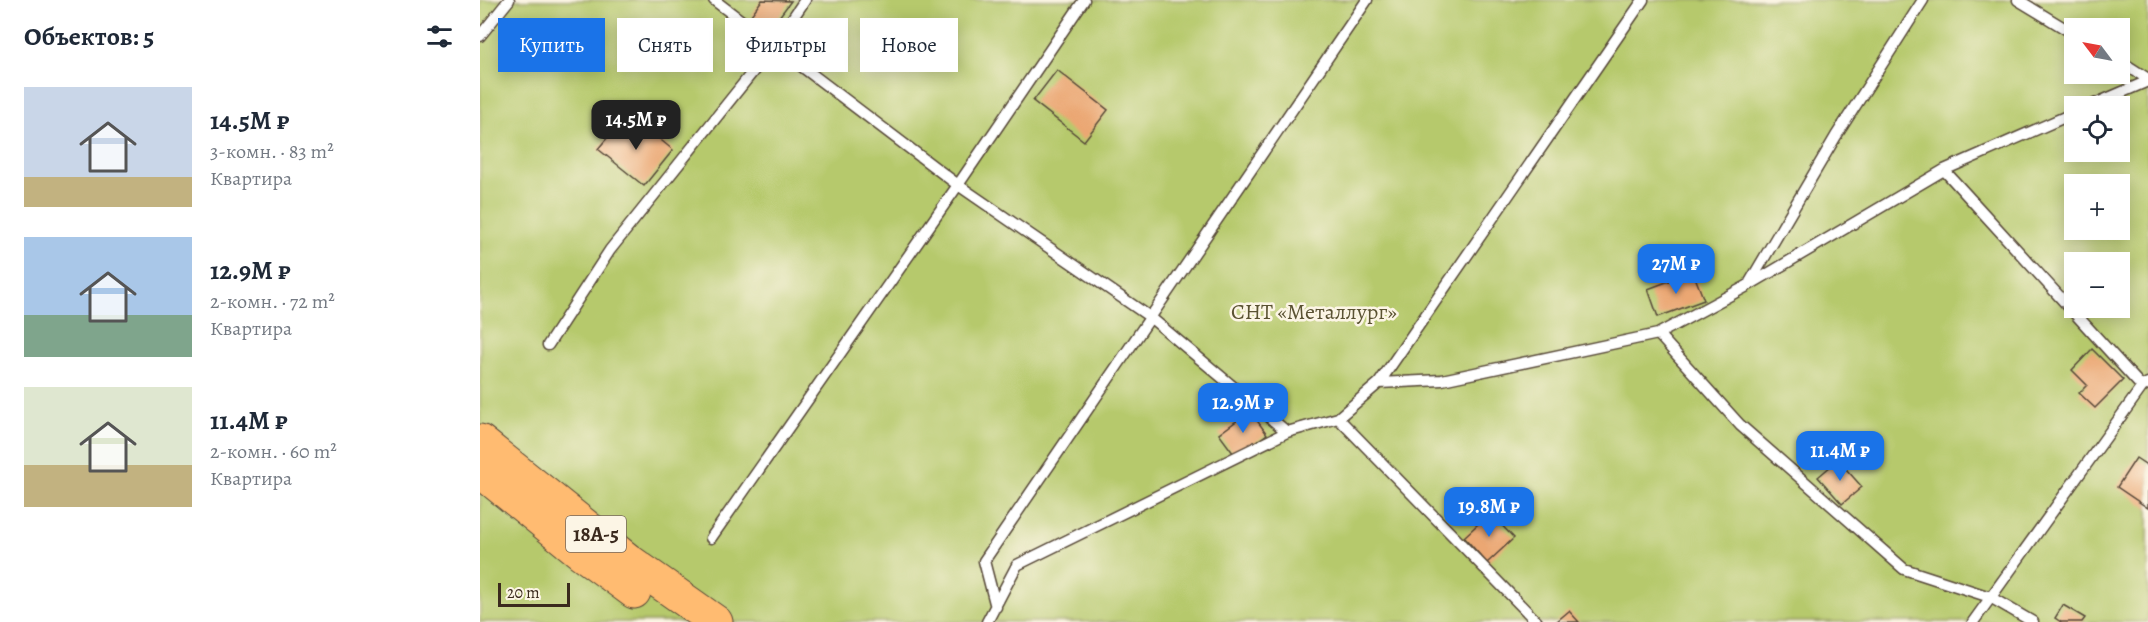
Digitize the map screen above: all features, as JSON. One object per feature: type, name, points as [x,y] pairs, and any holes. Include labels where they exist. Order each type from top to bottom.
[{"type":"highway","name":"18А-5","points":[[480,441],[628,560],[716,622]]},
{"type":"highway","name":"18А-5","points":[[480,471],[581,553],[676,622]]},
{"type":"lane","points":[[480,36],[510,0]]},
{"type":"lane","points":[[714,0],[738,18]]},
{"type":"lane","points":[[793,18],[805,0]]},
{"type":"lane","points":[[711,538],[958,185],[1084,0]]},
{"type":"lane","points":[[996,607],[984,561],[1367,0]]},
{"type":"lane","points":[[987,622],[1017,566],[1287,432],[1338,418],[1379,383],[1643,0]]},
{"type":"lane","points":[[1749,285],[1836,136],[1923,0]]},
{"type":"lane","points":[[2018,0],[2064,28]]},
{"type":"lane","points":[[2130,68],[2148,80]]},
{"type":"lane","points":[[548,345],[610,250],[753,72]]},
{"type":"lane","points":[[810,72],[958,185],[1150,317],[1287,432]]},
{"type":"lane","points":[[2112,96],[2148,80]]},
{"type":"lane","points":[[1379,383],[1442,380],[1658,334],[1749,285],[1944,170],[2064,117]]},
{"type":"lane","points":[[1944,170],[2145,385],[1973,622]]},
{"type":"lane","points":[[1658,334],[1740,425],[1904,569],[1990,597],[2033,622]]},
{"type":"lane","points":[[1338,418],[1537,622]]},
{"type":"green space","name":"СНТ «Металлург»","points":[[480,0],[2148,0],[2148,622],[480,622]]},
{"type":"building","points":[[762,0],[791,1],[778,18],[755,18],[751,15]]},
{"type":"building","points":[[1057,70],[1108,110],[1084,141],[1033,101]]},
{"type":"building","points":[[634,118],[673,150],[644,186],[598,149],[617,126],[624,131]]},
{"type":"building","points":[[1693,272],[1704,300],[1658,317],[1648,289]]},
{"type":"building","points":[[2092,349],[2123,380],[2095,408],[2079,393],[2087,385],[2072,370]]},
{"type":"building","points":[[1250,411],[1267,434],[1236,457],[1219,434]]},
{"type":"building","points":[[2136,458],[2148,466],[2148,508],[2117,487]]},
{"type":"building","points":[[1838,460],[1862,487],[1842,504],[1818,477]]},
{"type":"building","points":[[1490,513],[1514,538],[1487,563],[1464,537]]},
{"type":"building","points":[[2063,605],[2085,618],[2082,622],[2061,622],[2055,618]]},
{"type":"building","points":[[1569,611],[1579,622],[1556,622]]}]
